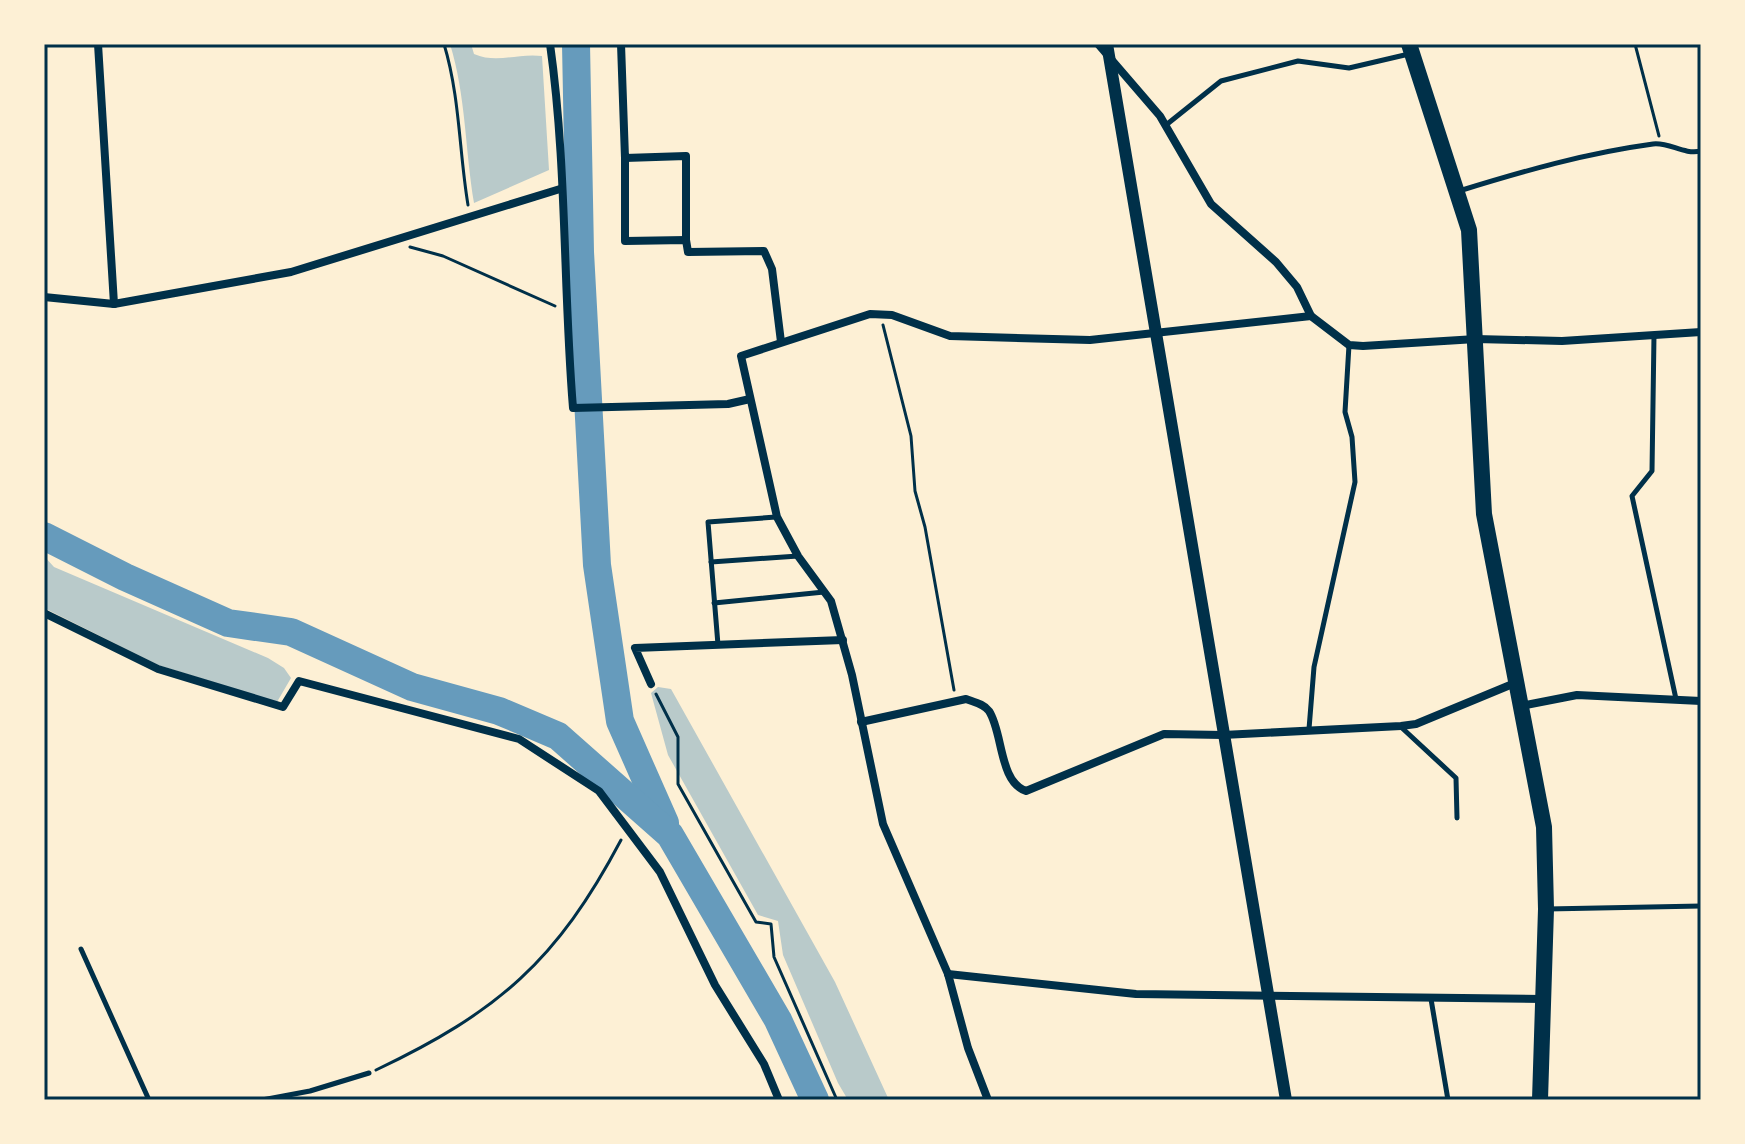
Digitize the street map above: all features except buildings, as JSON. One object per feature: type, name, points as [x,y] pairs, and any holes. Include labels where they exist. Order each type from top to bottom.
[{"type":"main road","points":[[1411,49],[1469,230],[1484,514],[1515,683],[1532,748],[1544,827],[1546,909],[1540,1100]]},
{"type":"street","points":[[98,44],[114,304]]},
{"type":"street","points":[[550,44],[556,90],[565,311],[573,408],[728,404],[750,399]]},
{"type":"street","points":[[621,44],[625,241],[686,240]]},
{"type":"street","points":[[1104,46],[1166,125],[1211,204],[1276,262],[1297,287],[1311,316],[1349,345],[1476,339],[1562,341],[1701,332]]},
{"type":"street","points":[[1104,46],[1286,1100]]},
{"type":"street","points":[[625,158],[686,156],[688,252],[764,251],[772,269],[781,342]]},
{"type":"street","points":[[44,297],[114,304],[291,272],[560,189]]},
{"type":"street","points":[[988,1100],[968,1048],[948,974],[893,853],[831,601],[798,556],[777,517],[741,356],[851,317],[880,314],[950,336],[1090,340],[1155,336],[1311,316]]},
{"type":"street","points":[[44,613],[158,669],[283,707],[299,681],[519,739],[599,791],[629,826],[660,872],[715,985],[764,1064],[779,1100]]},
{"type":"street","points":[[651,684],[635,648],[843,640]]},
{"type":"street","points":[[861,722],[966,699],[989,711],[1013,783],[1026,791],[1164,734],[1223,735],[1416,724],[1515,683]]},
{"type":"street","points":[[1521,707],[1577,695],[1701,701]]},
{"type":"street","points":[[948,974],[1136,994],[1544,999]]},
{"type":"lane","points":[[490,44],[503,44]]},
{"type":"lane","points":[[1166,125],[1221,81],[1298,61],[1349,68],[1411,49]]},
{"type":"lane","points":[[1458,191],[1573,157],[1661,143],[1690,154],[1701,151]]},
{"type":"lane","points":[[1654,334],[1652,471],[1632,496],[1676,699]]},
{"type":"lane","points":[[1309,729],[1314,667],[1355,482],[1352,437],[1345,412],[1349,345]]},
{"type":"lane","points":[[718,645],[708,522],[777,517]]},
{"type":"lane","points":[[711,562],[798,556]]},
{"type":"lane","points":[[714,603],[824,592]]},
{"type":"lane","points":[[1401,726],[1456,778],[1457,818]]},
{"type":"lane","points":[[1546,909],[1701,906]]},
{"type":"lane","points":[[81,949],[149,1100]]},
{"type":"lane","points":[[1431,999],[1448,1100]]},
{"type":"lane","points":[[262,1100],[310,1091],[369,1073]]},
{"type":"path","points":[[444,44],[455,77],[460,157],[470,218]]},
{"type":"path","points":[[1635,44],[1661,143]]},
{"type":"path","points":[[391,242],[443,256],[565,311]]},
{"type":"path","points":[[880,314],[911,436],[915,491],[925,527],[954,702]]},
{"type":"path","points":[[651,684],[678,737],[678,784],[756,922],[771,924],[774,957],[837,1100]]},
{"type":"path","points":[[369,1073],[428,1045],[515,987],[588,901],[629,826]]},
{"type":"shaded area","points":[[450,44],[471,44],[474,54],[482,57],[542,56],[549,170],[474,203],[462,103]]},
{"type":"shaded area","points":[[44,556],[54,567],[268,658],[284,668],[291,678],[277,702],[158,665],[44,608]]},
{"type":"shaded area","points":[[658,687],[671,689],[835,982],[889,1100],[848,1100],[838,1083],[783,955],[778,921],[758,915],[668,755],[651,693]]},
{"type":"waterway","points":[[576,44],[580,252],[597,565],[620,721],[665,823]]},
{"type":"waterway","points":[[44,536],[125,577],[228,623],[291,632],[412,687],[499,711],[558,736],[670,835],[778,1020],[815,1100]]}]
